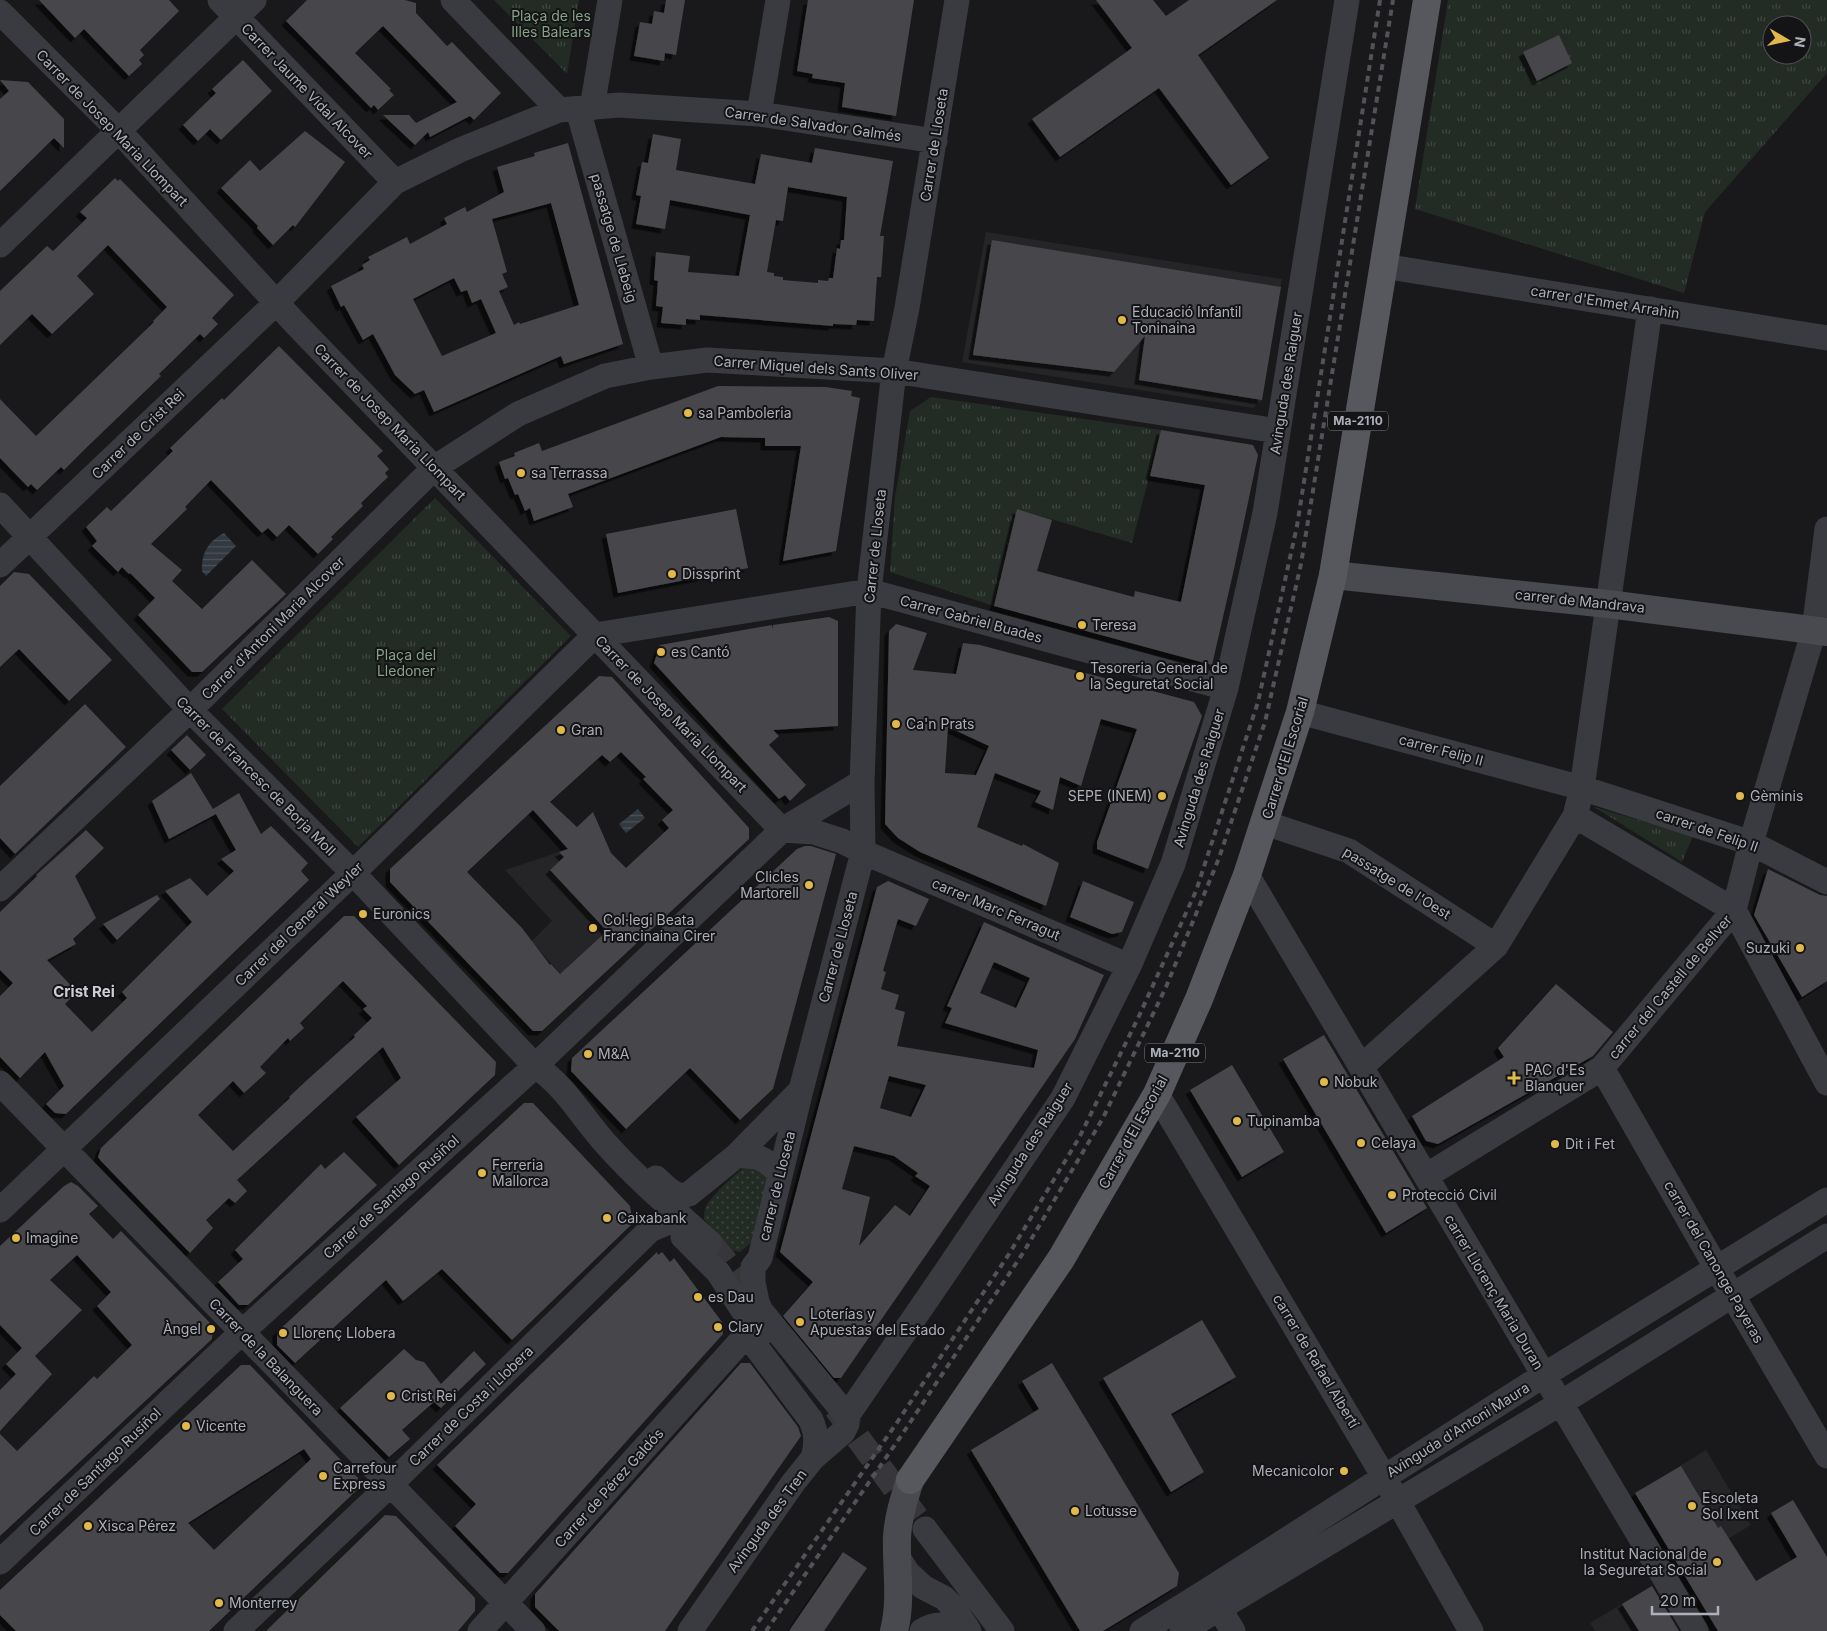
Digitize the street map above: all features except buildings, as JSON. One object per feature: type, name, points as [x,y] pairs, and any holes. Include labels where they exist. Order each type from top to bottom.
[{"type":"main road","name":"Ma-2110","points":[[1333,575],[1426,0]]},
{"type":"main road","name":"Carrer d'El Escorial","points":[[910,1480],[1061,1259],[1157,1094],[1199,999],[1265,823],[1300,712],[1333,575]]},
{"type":"street","points":[[0,245],[119,131],[228,9],[254,0]]},
{"type":"street","points":[[452,0],[576,109],[610,0]]},
{"type":"street","points":[[759,114],[778,0]]},
{"type":"street","name":"Carrer de Lloseta","points":[[801,1090],[863,852],[862,782],[868,592],[894,371],[907,308],[957,0]]},
{"type":"street","name":"Avinguda des Raiguer","points":[[836,1416],[972,1234],[1063,1098],[1129,966],[1173,864],[1226,688],[1265,512],[1347,0]]},
{"type":"street","name":"Carrer Jaume Vidal Alcover","points":[[228,9],[395,182]]},
{"type":"street","name":"Carrer de Josep Maria Llompart","points":[[0,12],[119,131],[276,303],[782,830]]},
{"type":"street","name":"Carrer de Salvador Galmés","points":[[276,303],[395,182],[460,150],[576,109],[619,104],[759,114],[935,141]]},
{"type":"street","name":"passatge de Llebeig","points":[[576,109],[651,367]]},
{"type":"street","name":"carrer d'Enmet Arrahin","points":[[1383,266],[1827,338]]},
{"type":"street","name":"Carrer de Crist Rei","points":[[0,565],[276,303]]},
{"type":"street","points":[[1361,1067],[1496,946],[1575,816],[1582,788],[1650,309]]},
{"type":"street","name":"Carrer Miquel dels Sants Oliver","points":[[434,468],[518,414],[605,376],[651,367],[707,360],[894,371],[1278,431]]},
{"type":"street","name":"Carrer d'Antoni Maria Alcover","points":[[0,889],[190,710],[434,468]]},
{"type":"street","name":"Carrer de Francesc de Borja Moll","points":[[0,505],[190,710],[353,873],[535,1066],[548,1074],[559,1086]]},
{"type":"street","name":"carrer del Castell de Bellver","points":[[1426,1176],[1602,1068],[1734,910],[1751,843],[1820,631],[1827,529]]},
{"type":"street","name":"carrer de Mandrava","points":[[1333,575],[1608,604],[1820,631]]},
{"type":"street","name":"Carrer Gabriel Buades","points":[[595,635],[868,592],[1226,688]]},
{"type":"street","name":"Carrer del General Weyler","points":[[0,1210],[353,873],[595,635]]},
{"type":"street","name":"carrer Felip II","points":[[1300,712],[1582,788]]},
{"type":"street","name":"Carrer de Santiago Rusiñol","points":[[0,1562],[242,1332],[535,1066],[782,830],[862,782]]},
{"type":"street","name":"carrer de Felip II","points":[[1582,788],[1751,843],[1827,882]]},
{"type":"street","points":[[1575,816],[1734,910],[1827,1083]]},
{"type":"street","name":"passatge de l'Oest","points":[[1265,823],[1349,851],[1496,946]]},
{"type":"street","points":[[782,830],[814,832],[842,841],[863,852]]},
{"type":"street","name":"carrer Marc Ferragut","points":[[863,852],[1129,966]]},
{"type":"street","name":"carrer Llorenç Maria Duran","points":[[1247,875],[1696,1631]]},
{"type":"street","name":"Carrer de Francesc de Borja Moll","points":[[535,1066],[538,1081],[544,1092],[566,1122],[595,1154],[656,1212],[664,1224],[673,1228],[718,1272],[742,1310],[836,1416]]},
{"type":"street","name":"carrer del Canonge Payeras","points":[[1602,1068],[1827,1456]]},
{"type":"street","name":"Carrer de la Balanguera","points":[[0,1083],[533,1631]]},
{"type":"street","points":[[559,1086],[581,1100],[647,1170],[674,1194],[683,1196],[690,1194],[736,1156],[801,1090]]},
{"type":"street","points":[[559,1086],[607,1146],[710,1243]]},
{"type":"street","name":"carrer de Lloseta","points":[[753,1274],[760,1258],[801,1090]]},
{"type":"street","name":"carrer de Rafael Albertí","points":[[1157,1094],[1384,1477],[1471,1631]]},
{"type":"street","points":[[736,1156],[751,1155],[770,1162],[780,1174]]},
{"type":"street","name":"Avinguda d'Antoni Maura","points":[[1182,1631],[1214,1600],[1384,1477],[1544,1375],[1827,1200]]},
{"type":"street","name":"Carrer de Costa i Llobera","points":[[236,1631],[390,1484],[650,1230],[664,1224]]},
{"type":"street","name":"Avinguda d'Antoni Maura","points":[[1142,1631],[1214,1600],[1398,1501],[1561,1403],[1827,1236]]},
{"type":"street","points":[[718,1272],[744,1271],[753,1274],[757,1302],[761,1311],[836,1416]]},
{"type":"street","name":"Carrer de Pérez Galdós","points":[[480,1631],[738,1344],[746,1341],[754,1344],[811,1420],[816,1431],[817,1445],[813,1458]]},
{"type":"street","name":"Avinguda des Tren","points":[[690,1631],[793,1483],[813,1458],[844,1432],[847,1424],[836,1416]]},
{"type":"street","name":"Ma-2110","points":[[894,1631],[898,1605],[897,1537],[899,1518],[910,1480]]},
{"type":"street","points":[[988,1631],[922,1533],[1002,1631]]},
{"type":"street","points":[[898,1556],[908,1573],[923,1587],[944,1598],[954,1608],[969,1631]]},
{"type":"street","points":[[1214,1600],[1233,1631]]},
{"type":"street","points":[[922,1631],[935,1625],[945,1625],[959,1631]]},
{"type":"shaded area","name":"Educació Infantil Toninaina","points":[[986,232],[1282,279],[1262,400],[1253,408],[962,362]]},
{"type":"shaded area","points":[[224,533],[236,546],[206,576],[202,571],[204,554],[210,544]]},
{"type":"shaded area","points":[[638,809],[645,818],[626,833],[619,824]]},
{"type":"shaded area","name":"Col·legi Beata Francinaina Cirer","points":[[568,849],[646,935],[581,995],[531,942],[552,921],[505,870]]},
{"type":"shaded area","name":"Escoleta Sol Ixent","points":[[1706,1450],[1751,1525],[1680,1568],[1635,1493]]},
{"type":"shaded area","points":[[1652,1586],[1679,1631],[1595,1631],[1590,1623]]},
{"type":"green space","name":"Plaça de les Illes Balears","points":[[494,0],[579,0],[567,74]]},
{"type":"green space","points":[[1448,0],[1827,0],[1827,73],[1705,212],[1684,293],[1415,209]]},
{"type":"green space","points":[[931,397],[1161,430],[1132,543],[1017,509],[994,606],[890,572],[895,497],[910,411]]},
{"type":"green space","name":"Plaça del Lledoner","points":[[435,498],[571,636],[358,847],[222,709]]},
{"type":"green space","points":[[1594,807],[1693,836],[1682,862]]},
{"type":"green space","points":[[746,1166],[759,1171],[769,1180],[753,1241],[740,1252],[731,1250],[704,1219],[704,1214],[706,1207],[713,1197]]},
{"type":"tunnel","points":[[710,1243],[760,1309]]},
{"type":"tunnel","points":[[836,1408],[925,1529]]},
{"type":"railway","points":[[752,1631],[896,1424],[1009,1254],[1079,1138],[1139,1016],[1196,891],[1258,702],[1297,526],[1380,0]]},
{"type":"railway","points":[[766,1631],[901,1436],[1023,1253],[1103,1118],[1166,987],[1219,858],[1265,722],[1301,564],[1393,0]]},
{"type":"place","name":"Educació Infantil Toninaina","points":[[1122,320]]},
{"type":"place","name":"sa Pamboleria","points":[[688,413]]},
{"type":"place","name":"sa Terrassa","points":[[521,473]]},
{"type":"place","name":"Dissprint","points":[[672,574]]},
{"type":"place","name":"Teresa","points":[[1082,625]]},
{"type":"place","name":"es Cantó","points":[[661,652]]},
{"type":"place","name":"Tesoreria General de la Seguretat Social","points":[[1080,676]]},
{"type":"place","name":"Ca'n Prats","points":[[896,724]]},
{"type":"place","name":"Gran","points":[[561,730]]},
{"type":"place","name":"SEPE (INEM)","points":[[1162,796]]},
{"type":"place","name":"Gèminis","points":[[1740,796]]},
{"type":"place","name":"Clicles Martorell","points":[[809,885]]},
{"type":"place","name":"Euronics","points":[[363,914]]},
{"type":"place","name":"Col·legi Beata Francinaina Cirer","points":[[593,928]]},
{"type":"place","name":"Suzuki","points":[[1800,948]]},
{"type":"place","name":"M&A","points":[[588,1054]]},
{"type":"place","name":"PAC d'Es Blanquer","points":[[1514,1078]]},
{"type":"place","name":"Nobuk","points":[[1324,1082]]},
{"type":"place","name":"Tupinamba","points":[[1237,1121]]},
{"type":"place","name":"Celaya","points":[[1361,1143]]},
{"type":"place","name":"Dit i Fet","points":[[1555,1144]]},
{"type":"place","name":"Ferreria Mallorca","points":[[482,1173]]},
{"type":"place","name":"Protecció Civil","points":[[1392,1195]]},
{"type":"place","name":"Caixabank","points":[[607,1218]]},
{"type":"place","name":"Imagine","points":[[16,1238]]},
{"type":"place","name":"es Dau","points":[[698,1297]]},
{"type":"place","name":"Loterías y Apuestas del Estado","points":[[800,1322]]},
{"type":"place","name":"Clary","points":[[718,1327]]},
{"type":"place","name":"Àngel","points":[[211,1329]]},
{"type":"place","name":"Llorenç Llobera","points":[[283,1333]]},
{"type":"place","name":"Crist Rei","points":[[391,1396]]},
{"type":"place","name":"Vicente","points":[[186,1426]]},
{"type":"place","name":"Mecanicolor","points":[[1344,1471]]},
{"type":"place","name":"Carrefour Express","points":[[323,1476]]},
{"type":"place","name":"Escoleta Sol Ixent","points":[[1692,1506]]},
{"type":"place","name":"Lotusse","points":[[1075,1511]]},
{"type":"place","name":"Xisca Pérez","points":[[88,1526]]},
{"type":"place","name":"Institut Nacional de la Seguretat Social","points":[[1717,1562]]},
{"type":"place","name":"Monterrey","points":[[219,1603]]},
{"type":"district","name":"Crist Rei","points":[[84,992]]}]
